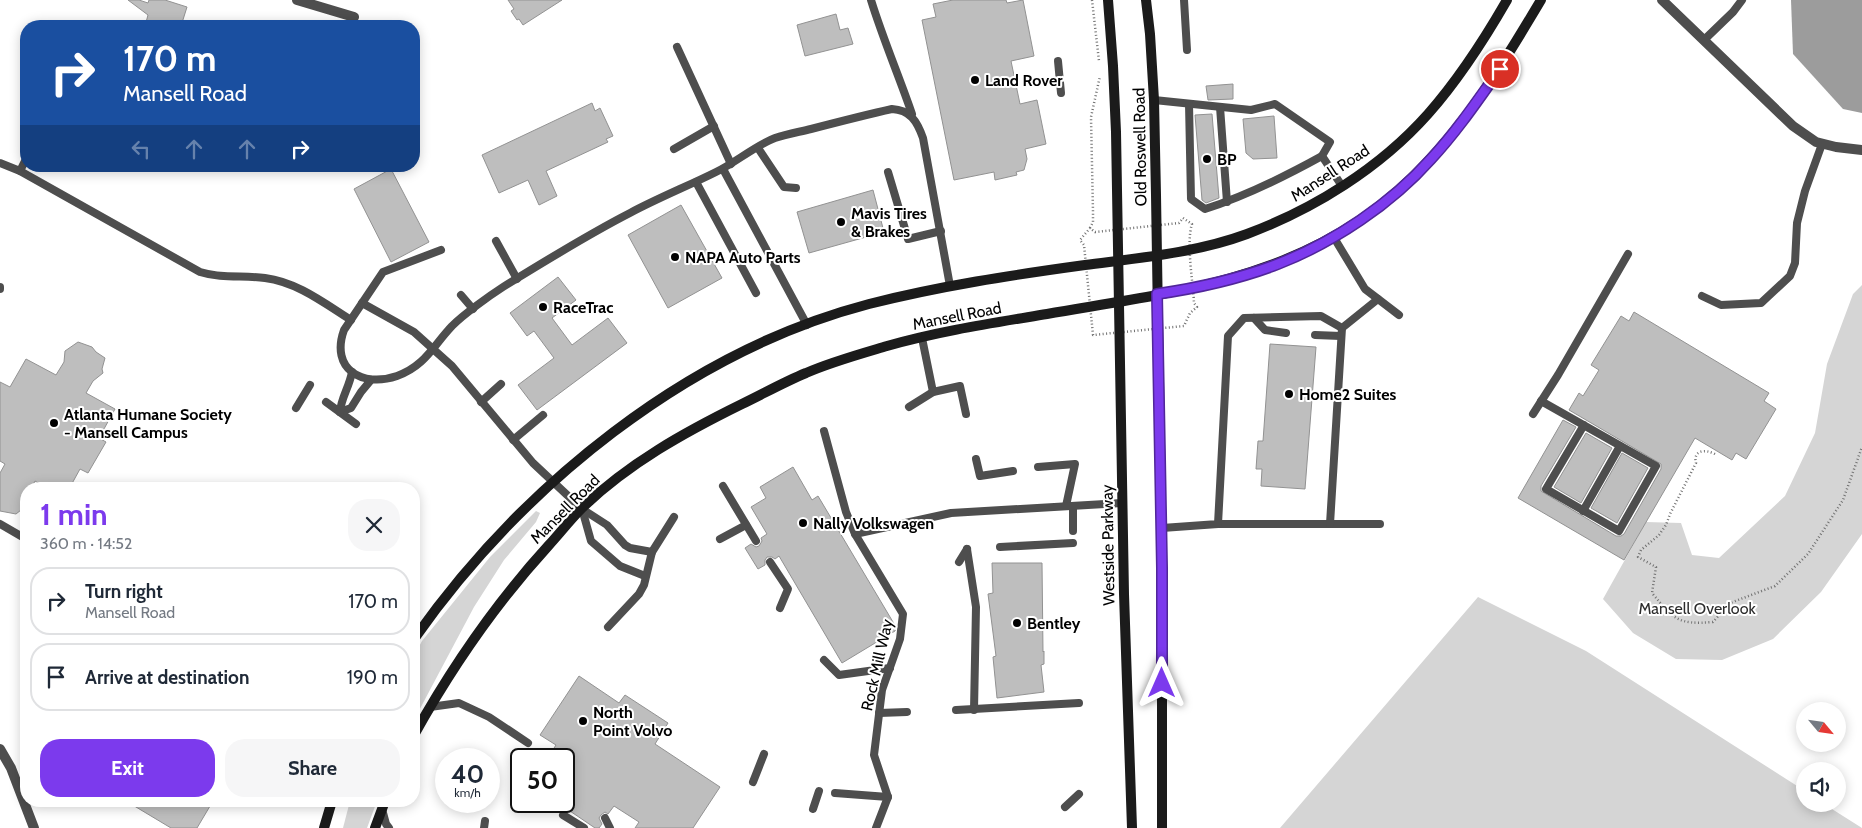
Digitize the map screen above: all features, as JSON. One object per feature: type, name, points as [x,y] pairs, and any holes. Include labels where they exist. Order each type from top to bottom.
[{"type":"main road","name":"Old Roswell Road","points":[[1108,0],[1113,66],[1119,260]]},
{"type":"main road","name":"Old Roswell Road","points":[[1146,0],[1154,100],[1157,294]]},
{"type":"main road","name":"Mansell Road","points":[[420,631],[464,573],[504,529],[578,460],[661,397],[759,345],[807,325],[868,304],[993,278],[1190,249],[1246,234],[1294,214],[1342,186],[1385,154],[1427,116],[1460,75],[1507,0]]},
{"type":"main road","name":"Mansell Road","points":[[420,724],[474,636],[526,570],[582,508],[617,478],[655,450],[709,420],[808,372],[888,346],[1089,306],[1193,288],[1232,279],[1279,264],[1357,222],[1393,195],[1430,160],[1464,120],[1500,69],[1541,0]]},
{"type":"main road","name":"Westside Parkway","points":[[1119,260],[1122,503],[1132,828]]},
{"type":"main road","points":[[1157,294],[1162,528],[1162,828]]},
{"type":"main road","points":[[324,828],[330,807]]},
{"type":"main road","points":[[375,828],[383,807]]},
{"type":"street","points":[[297,0],[354,17]]},
{"type":"street","points":[[1662,0],[1793,126],[1816,142],[1862,150]]},
{"type":"street","points":[[0,749],[11,768],[20,791]]},
{"type":"street","points":[[26,807],[34,828]]},
{"type":"lane","points":[[871,0],[883,39],[912,116],[923,138],[950,286]]},
{"type":"lane","points":[[1184,0],[1187,50]]},
{"type":"lane","points":[[1704,40],[1733,12],[1742,0]]},
{"type":"lane","points":[[678,46],[731,164]]},
{"type":"lane","points":[[1058,61],[1061,93]]},
{"type":"lane","points":[[1154,100],[1251,110],[1275,104],[1330,142],[1322,156],[1280,180],[1205,209],[1191,199],[1189,104]]},
{"type":"lane","points":[[1220,107],[1227,202]]},
{"type":"lane","points":[[441,250],[383,272],[344,330],[340,340],[339,350],[342,360],[352,372],[371,380],[385,379],[409,371],[426,360],[453,324],[517,279],[571,245],[631,212],[696,182],[774,139],[892,108],[907,112],[912,116]]},
{"type":"lane","points":[[674,148],[714,126]]},
{"type":"lane","points":[[1702,296],[1721,305],[1761,303],[1790,276],[1795,263],[1797,223],[1805,191],[1822,144]]},
{"type":"lane","points":[[758,148],[784,188],[796,188]]},
{"type":"lane","points":[[1322,156],[1342,186]]},
{"type":"lane","points":[[0,163],[20,171]]},
{"type":"lane","points":[[723,168],[807,325]]},
{"type":"lane","points":[[22,172],[200,272],[228,277],[253,276],[279,280],[304,291],[351,320]]},
{"type":"lane","points":[[888,172],[908,240],[941,231]]},
{"type":"lane","points":[[696,182],[756,293]]},
{"type":"lane","points":[[1333,236],[1365,289],[1400,315]]},
{"type":"lane","points":[[496,241],[517,279]]},
{"type":"lane","points":[[1533,414],[1558,375],[1628,254]]},
{"type":"lane","points":[[461,295],[473,310]]},
{"type":"lane","points":[[1315,335],[1341,332],[1378,299]]},
{"type":"lane","points":[[362,303],[414,332],[452,366],[533,464],[552,483],[582,508],[607,525],[625,545],[630,548],[652,552]]},
{"type":"lane","points":[[1218,524],[1228,336],[1244,318],[1321,316],[1341,332]]},
{"type":"lane","points":[[1254,318],[1265,330],[1286,333]]},
{"type":"lane","points":[[1330,524],[1341,332]]},
{"type":"lane","points":[[922,338],[933,392]]},
{"type":"lane","points":[[340,412],[341,403],[350,386],[352,372]]},
{"type":"lane","points":[[340,412],[351,408],[371,380]]},
{"type":"lane","points":[[481,402],[501,384]]},
{"type":"lane","points":[[296,408],[310,385]]},
{"type":"lane","points":[[909,407],[933,392],[960,386],[966,414]]},
{"type":"lane","points":[[1541,401],[1584,425],[1620,446],[1656,466],[1619,531],[1546,490],[1584,425]]},
{"type":"lane","points":[[326,402],[356,424]]},
{"type":"lane","points":[[513,440],[543,415]]},
{"type":"lane","name":"Rock Mill Way","points":[[824,431],[846,512],[855,534],[903,614],[900,639],[882,690],[874,755],[888,797]]},
{"type":"lane","points":[[1584,510],[1620,446]]},
{"type":"lane","points":[[976,459],[980,476],[1013,471]]},
{"type":"lane","points":[[1038,467],[1076,464],[1069,506],[1073,531]]},
{"type":"lane","points":[[723,486],[756,541]]},
{"type":"lane","points":[[855,534],[951,513],[1122,503]]},
{"type":"lane","points":[[582,508],[591,542],[620,566],[645,576]]},
{"type":"lane","points":[[608,627],[640,594],[652,552],[674,516]]},
{"type":"lane","points":[[0,524],[20,536]]},
{"type":"lane","points":[[1162,528],[1218,524],[1380,524]]},
{"type":"lane","points":[[720,539],[746,525]]},
{"type":"lane","points":[[1000,547],[1073,543]]},
{"type":"lane","points":[[960,562],[967,549],[976,607],[974,710]]},
{"type":"lane","points":[[770,562],[788,589],[780,608]]},
{"type":"lane","points":[[824,660],[839,675],[890,668]]},
{"type":"lane","points":[[430,707],[458,703],[490,717],[528,743]]},
{"type":"lane","points":[[956,710],[1079,703]]},
{"type":"lane","points":[[879,714],[907,712]]},
{"type":"lane","points":[[753,782],[764,754]]},
{"type":"lane","points":[[814,809],[820,791]]},
{"type":"lane","points":[[835,793],[888,797],[876,828]]},
{"type":"lane","points":[[1065,807],[1079,794]]},
{"type":"lane","points":[[384,807],[386,824],[389,828]]},
{"type":"lane","points":[[563,815],[583,828]]},
{"type":"lane","points":[[605,818],[610,828]]},
{"type":"path","points":[[1092,0],[1100,66]]},
{"type":"path","points":[[1090,228],[1095,232],[1118,230],[1178,223],[1183,218],[1192,224],[1190,230],[1190,249],[1194,303],[1197,307],[1190,313],[1184,326],[1093,335],[1084,245],[1080,240],[1093,222],[1092,117],[1101,74]]},
{"type":"path","points":[[1715,454],[1701,450],[1696,454],[1696,463],[1666,525],[1659,534],[1640,550],[1638,557],[1656,566],[1652,593],[1671,616],[1691,624],[1713,622],[1730,602],[1775,586],[1808,554],[1843,500],[1862,447]]},
{"type":"green space","name":"Mansell Overlook","points":[[1862,285],[1862,534],[1821,592],[1773,639],[1722,660],[1676,659],[1633,633],[1603,599],[1646,522],[1681,523],[1692,555],[1719,558],[1785,496],[1815,433],[1827,364],[1853,294]]},
{"type":"green space","points":[[536,511],[540,513],[536,522],[504,560],[474,607],[420,709],[420,645],[490,557]]},
{"type":"green space","points":[[1478,597],[1586,651],[1796,785],[1796,812],[1837,812],[1862,828],[1280,828]]},
{"type":"green space","points":[[348,807],[375,807],[367,828],[343,828]]},
{"type":"shaded area","points":[[1791,0],[1862,0],[1862,113],[1843,109],[1793,54]]},
{"type":"building","points":[[128,0],[139,0],[148,3],[149,0],[165,0],[187,7],[183,20],[147,20],[148,15]]},
{"type":"building","points":[[508,0],[562,0],[523,25],[511,11],[514,9]]},
{"type":"building","name":"Land Rover","points":[[953,0],[1006,0],[1007,3],[1023,0],[1034,56],[1011,61],[1020,104],[1037,100],[1046,144],[1025,149],[1027,159],[1024,170],[1016,172],[1017,175],[995,180],[994,172],[954,180],[922,20],[936,17],[933,4]]},
{"type":"building","points":[[836,14],[840,30],[848,28],[853,44],[805,56],[797,25]]},
{"type":"building","points":[[1233,84],[1233,99],[1208,100],[1206,86]]},
{"type":"building","points":[[592,103],[595,111],[600,108],[613,136],[606,139],[608,142],[546,171],[557,196],[539,205],[528,180],[499,193],[482,155]]},
{"type":"building","name":"BP","points":[[1212,114],[1219,198],[1206,203],[1202,200],[1195,115]]},
{"type":"building","points":[[1274,116],[1277,158],[1253,159],[1246,153],[1243,119]]},
{"type":"building","points":[[385,172],[393,172],[429,242],[391,262],[354,189]]},
{"type":"building","name":"Mavis Tires & Brakes","points":[[873,190],[884,232],[809,253],[797,212]]},
{"type":"building","name":"NAPA Auto Parts","points":[[681,205],[722,278],[668,308],[628,235]]},
{"type":"building","points":[[558,277],[576,300],[552,318],[572,345],[608,318],[627,343],[537,410],[518,385],[554,358],[534,331],[527,336],[510,313]]},
{"type":"building","points":[[1634,312],[1769,393],[1764,401],[1776,409],[1746,459],[1736,453],[1732,460],[1695,438],[1624,560],[1518,498],[1563,420],[1576,427],[1541,486],[1541,491],[1616,536],[1624,534],[1661,469],[1661,464],[1569,410],[1579,393],[1583,396],[1599,370],[1591,365],[1621,316],[1629,321]]},
{"type":"building","name":"Atlanta Humane Society - Mansell Campus","points":[[78,342],[92,347],[105,358],[102,369],[103,373],[93,381],[86,393],[115,409],[99,438],[106,442],[88,473],[80,469],[73,482],[20,482],[20,511],[16,514],[0,511],[0,473],[5,464],[0,461],[0,382],[10,387],[26,359],[56,375],[64,362],[65,351]]},
{"type":"building","name":"Home2 Suites","points":[[1270,344],[1316,347],[1305,489],[1261,486],[1262,469],[1256,469],[1258,441],[1263,441]]},
{"type":"building","points":[[1586,433],[1612,448],[1581,503],[1554,487]]},
{"type":"building","points":[[1622,453],[1648,468],[1617,523],[1591,508]]},
{"type":"building","points":[[793,467],[812,500],[818,496],[896,627],[895,631],[842,663],[779,556],[775,559],[767,557],[765,565],[758,569],[745,548],[751,544],[756,547],[759,546],[762,541],[761,538],[767,534],[751,507],[766,498],[760,487]]},
{"type":"building","name":"Bentley","points":[[992,563],[1042,563],[1044,664],[1041,665],[1044,692],[997,698],[993,657],[996,656],[988,594],[993,593]]},
{"type":"building","points":[[579,676],[619,703],[625,695],[668,723],[655,744],[720,787],[693,828],[635,828],[639,822],[614,806],[608,814],[605,812],[601,815],[599,818],[602,824],[599,828],[595,828],[573,813],[575,813],[575,748],[554,748],[556,745],[540,735]]},
{"type":"building","points":[[136,807],[209,807],[197,828],[171,828]]},
{"type":"place","name":"Land Rover","points":[[975,80]]},
{"type":"place","name":"BP","points":[[1207,159]]},
{"type":"place","name":"Mavis Tires & Brakes","points":[[841,222]]},
{"type":"place","name":"NAPA Auto Parts","points":[[675,257]]},
{"type":"place","name":"RaceTrac","points":[[543,307]]},
{"type":"place","name":"Home2 Suites","points":[[1289,394]]},
{"type":"place","name":"Atlanta Humane Society - Mansell Campus","points":[[54,423]]},
{"type":"place","name":"Nally Volkswagen","points":[[803,523]]},
{"type":"place","name":"Bentley","points":[[1017,623]]},
{"type":"place","name":"North Point Volvo","points":[[583,721]]},
{"type":"route","points":[[1162,683],[1157,294],[1232,279],[1279,264],[1357,222],[1393,195],[1430,160],[1464,120],[1500,69]]}]
